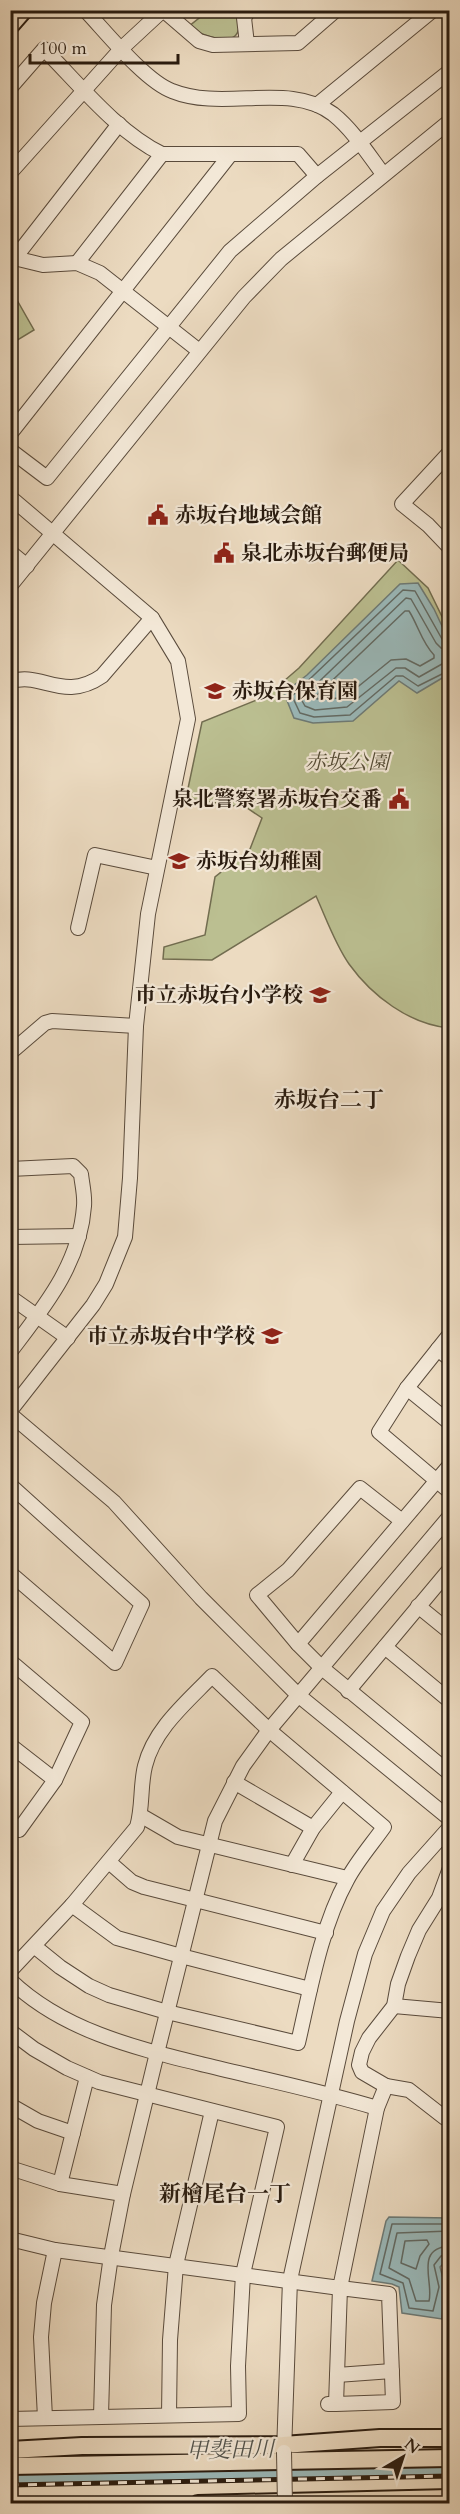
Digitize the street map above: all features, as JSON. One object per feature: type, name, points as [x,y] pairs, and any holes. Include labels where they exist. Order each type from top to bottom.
[{"type":"main road","points":[[10,26],[24,10]]},
{"type":"main road","points":[[10,2450],[82,2446],[284,2448],[380,2438],[450,2438]]},
{"type":"main road","points":[[10,2466],[450,2458]]},
{"type":"main road","points":[[198,2504],[450,2498]]},
{"type":"street","points":[[85,10],[153,80],[170,91],[192,98],[222,101],[291,98],[317,105],[334,115],[360,143],[383,174]]},
{"type":"street","points":[[10,173],[122,48],[163,10],[199,41],[213,45],[298,43],[336,10]]},
{"type":"street","points":[[247,44],[244,18],[249,10]]},
{"type":"street","points":[[317,105],[432,10]]},
{"type":"street","points":[[10,88],[44,49],[142,145],[162,154],[298,154],[318,176]]},
{"type":"street","points":[[10,450],[47,478],[168,325],[230,251],[318,176],[450,71]]},
{"type":"street","points":[[10,586],[198,350],[244,297],[281,259],[450,121]]},
{"type":"street","points":[[119,124],[12,258],[43,265],[77,263],[100,273],[198,350]]},
{"type":"street","points":[[77,263],[162,154]]},
{"type":"street","points":[[10,434],[230,155]]},
{"type":"street","points":[[447,459],[402,504],[428,525],[450,548]]},
{"type":"street","points":[[10,497],[152,618],[178,661],[188,719],[148,914],[136,1026],[130,1178],[125,1237],[106,1284],[93,1305],[10,1413],[114,1502],[201,1598],[298,1695],[450,1819]]},
{"type":"street","points":[[10,552],[27,566]]},
{"type":"street","points":[[10,682],[27,681],[68,688],[94,681],[102,676],[152,618]]},
{"type":"street","points":[[78,928],[95,855],[157,868]]},
{"type":"street","points":[[10,1053],[45,1023],[52,1021],[136,1026]]},
{"type":"street","points":[[10,1169],[73,1166],[81,1174],[84,1204],[72,1261],[37,1316],[10,1352]]},
{"type":"street","points":[[10,1237],[79,1236]]},
{"type":"street","points":[[10,1297],[68,1338]]},
{"type":"street","points":[[450,1334],[406,1388],[379,1432],[450,1492]]},
{"type":"street","points":[[438,1349],[450,1359]]},
{"type":"street","points":[[406,1388],[450,1423]]},
{"type":"street","points":[[298,1644],[450,1465]]},
{"type":"street","points":[[10,1485],[141,1604],[115,1663],[10,1573]]},
{"type":"street","points":[[402,1521],[360,1488],[288,1570],[257,1595],[298,1644],[322,1668],[447,1771],[450,1769]]},
{"type":"street","points":[[101,2416],[104,2305],[111,2256],[123,2194],[215,1821],[234,1782],[269,1730],[450,1516]]},
{"type":"street","points":[[348,1690],[450,1569]]},
{"type":"street","points":[[418,1606],[450,1632]]},
{"type":"street","points":[[385,1647],[450,1701]]},
{"type":"street","points":[[10,1662],[82,1722],[55,1780],[19,1830],[10,1824]]},
{"type":"street","points":[[10,1971],[72,1905],[137,1827],[144,1768],[150,1749],[176,1714],[212,1676],[269,1730],[384,1827],[347,1878],[336,1902],[310,1989],[298,2043],[167,2012],[109,1995],[89,1986],[34,1946]]},
{"type":"street","points":[[10,1745],[55,1780]]},
{"type":"street","points":[[234,1782],[313,1828]]},
{"type":"street","points":[[292,1865],[313,1828],[342,1792]]},
{"type":"street","points":[[140,1815],[178,1837],[347,1878]]},
{"type":"street","points":[[285,2504],[284,2448],[290,2280],[328,2095],[365,1954],[383,1911],[409,1873],[450,1827]]},
{"type":"street","points":[[109,1862],[132,1881],[144,1887],[326,1933]]},
{"type":"street","points":[[445,2118],[409,2090],[386,2086],[362,2072],[359,2065],[369,2038],[394,2006],[398,1984],[408,1956],[419,1930],[439,1898],[450,1868]]},
{"type":"street","points":[[72,1905],[117,1938],[310,1989]]},
{"type":"street","points":[[10,1980],[42,2005],[82,2029],[157,2053],[377,2108]]},
{"type":"street","points":[[394,2006],[450,2011]]},
{"type":"street","points":[[10,2031],[34,2049],[87,2077],[147,2095],[277,2127],[243,2274],[238,2366],[239,2414],[10,2418]]},
{"type":"street","points":[[60,2184],[87,2077]]},
{"type":"street","points":[[10,2238],[56,2250],[290,2280],[340,2289],[388,2295],[393,2402],[332,2404],[337,2375],[340,2289],[377,2108],[386,2086]]},
{"type":"street","points":[[10,2105],[38,2121],[73,2133]]},
{"type":"street","points":[[169,2415],[170,2340],[176,2265],[212,2111]]},
{"type":"street","points":[[10,2168],[60,2184],[123,2194]]},
{"type":"street","points":[[45,2418],[41,2337],[44,2303],[56,2250]]},
{"type":"street","points":[[337,2375],[392,2371]]},
{"type":"green space","points":[[208,11],[237,11],[239,25],[237,33],[227,39],[219,39],[188,27]]},
{"type":"green space","points":[[13,293],[34,330],[11,344],[11,294]]},
{"type":"green space","name":"赤坂公園","points":[[398,560],[428,588],[449,631],[449,1028],[420,1021],[406,1014],[393,1007],[369,987],[344,956],[316,896],[212,960],[163,959],[164,947],[205,935],[215,877],[250,849],[262,818],[247,808],[186,798],[202,722],[259,699],[277,687],[299,668]]},
{"type":"water","points":[[418,583],[434,609],[449,641],[449,674],[417,693],[399,681],[353,721],[313,723],[294,718],[284,693],[307,675],[400,584]]},
{"type":"water","points":[[389,2217],[449,2218],[449,2258],[440,2267],[445,2286],[442,2319],[402,2313],[399,2287],[372,2281],[386,2221]]},
{"type":"waterway","name":"甲斐田川","points":[[10,2477],[450,2469]]},
{"type":"railway","points":[[10,2485],[450,2476]]},
{"type":"place","name":"赤坂台地域会館","points":[[158,515]]},
{"type":"place","name":"泉北赤坂台郵便局","points":[[224,553]]},
{"type":"place","name":"赤坂台保育園","points":[[215,691]]},
{"type":"place","name":"泉北警察署赤坂台交番","points":[[399,799]]},
{"type":"place","name":"赤坂台幼稚園","points":[[179,861]]},
{"type":"place","name":"市立赤坂台小学校","points":[[320,995]]},
{"type":"place","name":"市立赤坂台中学校","points":[[272,1336]]},
{"type":"district","name":"赤坂台二丁","points":[[329,1099]]},
{"type":"district","name":"新檜尾台一丁","points":[[225,2193]]}]
